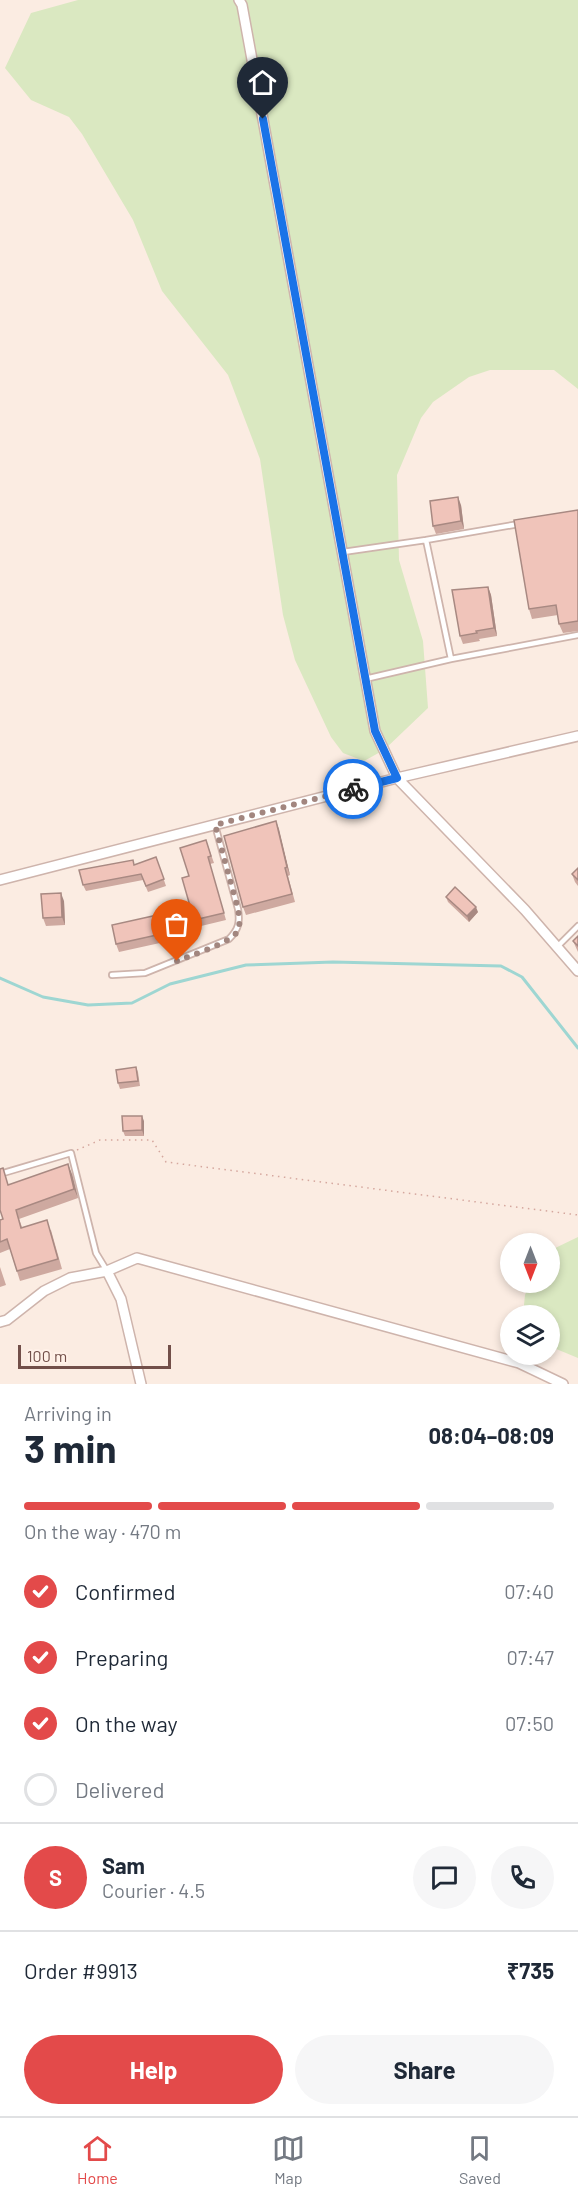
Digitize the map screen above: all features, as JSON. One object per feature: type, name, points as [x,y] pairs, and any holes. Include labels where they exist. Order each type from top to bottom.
[{"type":"street","points":[[239,0],[244,16],[375,731],[397,778],[525,910],[578,971]]},
{"type":"street","points":[[0,880],[397,778],[578,736]]},
{"type":"street","points":[[0,1322],[7,1320],[44,1291],[70,1278],[107,1271],[137,1258],[519,1363],[563,1384]]},
{"type":"street","points":[[107,1271],[121,1299],[141,1384]]},
{"type":"lane","points":[[342,552],[531,522]]},
{"type":"lane","points":[[426,540],[451,659]]},
{"type":"lane","points":[[366,679],[451,659],[578,635]]},
{"type":"lane","points":[[112,975],[145,974],[229,939],[237,931],[240,920],[238,909],[215,825]]},
{"type":"lane","points":[[557,947],[578,926]]},
{"type":"lane","points":[[0,1174],[71,1153],[96,1253],[107,1271]]},
{"type":"path","points":[[71,1153],[100,1140],[152,1140],[166,1162],[578,1215]]},
{"type":"green space","points":[[78,0],[578,0],[578,389],[554,370],[490,370],[469,377],[433,402],[421,418],[397,475],[399,560],[423,641],[428,708],[384,750],[364,761],[343,753],[331,737],[295,660],[283,615],[260,459],[228,375],[162,291],[133,220],[82,134],[69,117],[31,100],[5,68],[31,13]]},
{"type":"green space","points":[[578,1237],[578,1358],[560,1351],[560,1305],[524,1305],[526,1293],[560,1293],[560,1246]]},
{"type":"building","points":[[458,497],[461,521],[433,526],[430,501]]},
{"type":"building","points":[[578,510],[578,621],[559,624],[556,605],[529,609],[514,520]]},
{"type":"building","points":[[488,587],[494,628],[460,636],[452,590]]},
{"type":"building","points":[[276,821],[292,894],[243,907],[224,836]]},
{"type":"building","points":[[206,840],[211,856],[208,857],[224,913],[194,920],[182,878],[189,876],[180,848]]},
{"type":"building","points":[[156,857],[164,879],[146,886],[141,874],[83,885],[79,870],[133,860],[134,865]]},
{"type":"building","points":[[578,868],[578,880],[572,874]]},
{"type":"building","points":[[455,887],[476,907],[467,916],[446,897]]},
{"type":"building","points":[[61,893],[62,917],[43,918],[41,894]]},
{"type":"building","points":[[171,912],[175,931],[116,944],[112,925]]},
{"type":"building","points":[[578,936],[578,946],[573,941]]},
{"type":"building","points":[[136,1067],[138,1081],[118,1083],[116,1070]]},
{"type":"building","points":[[122,1116],[142,1116],[142,1130],[123,1131]]},
{"type":"building","points":[[68,1164],[74,1189],[16,1210],[21,1228],[47,1220],[58,1259],[17,1271],[7,1239],[0,1242],[0,1220],[3,1219],[0,1210],[0,1169],[3,1168],[8,1185]]},
{"type":"waterway","points":[[0,978],[43,997],[88,1005],[132,1003],[170,984],[246,965],[333,962],[501,966],[522,977],[578,1048]]},
{"type":"way so far","points":[[177,961],[229,939],[237,931],[240,920],[238,909],[215,825],[353,789]]},
{"type":"route","points":[[263,119],[375,731],[397,778],[353,789]]}]
